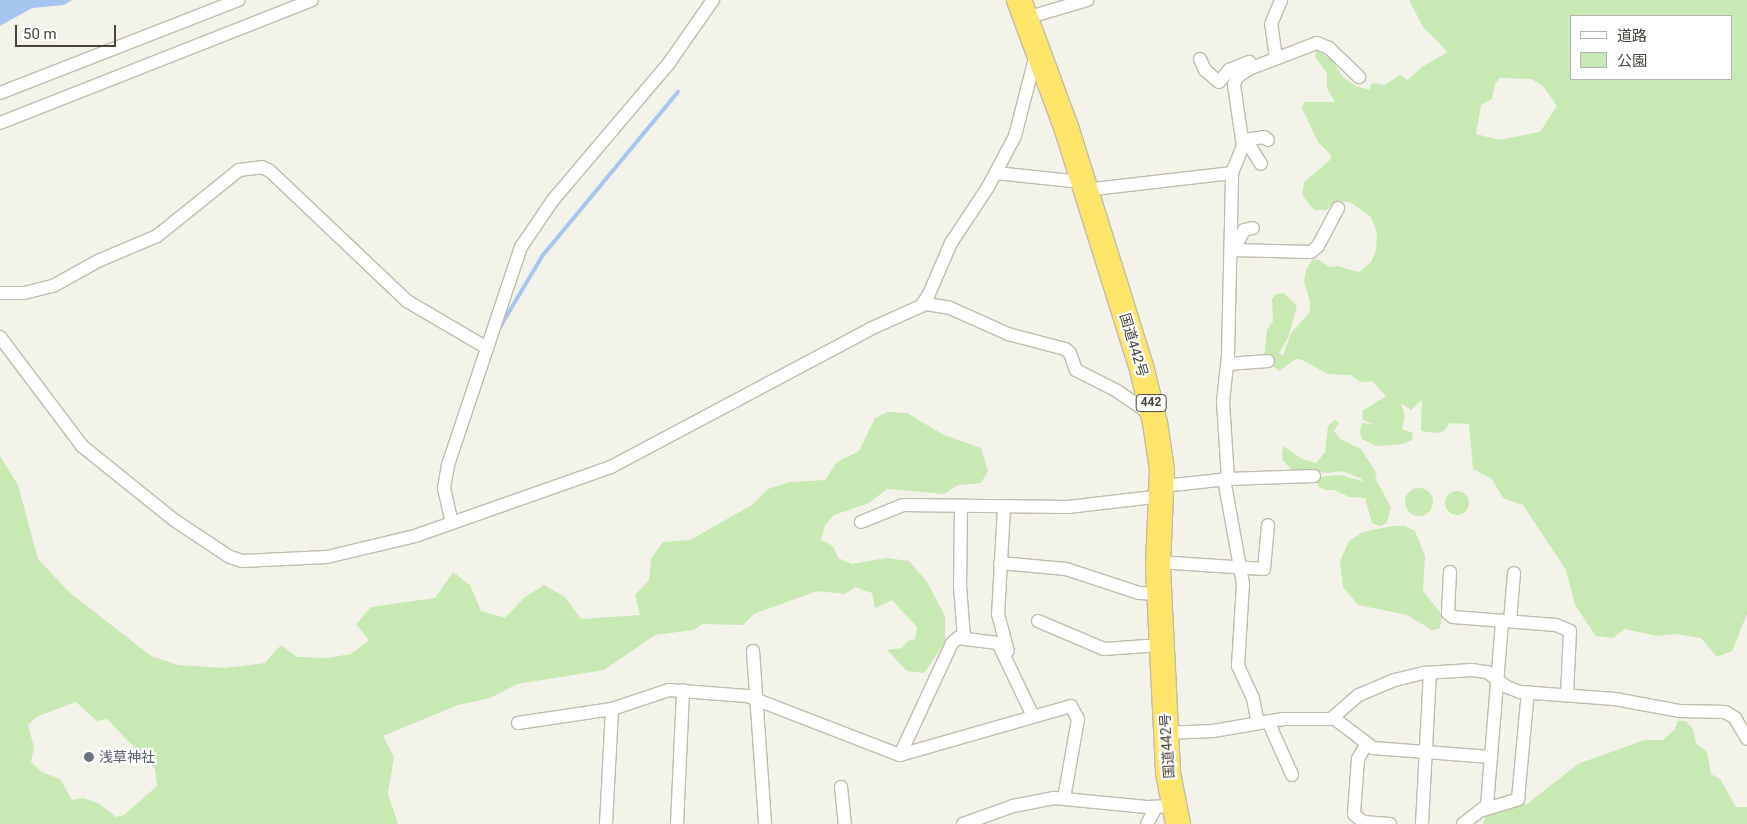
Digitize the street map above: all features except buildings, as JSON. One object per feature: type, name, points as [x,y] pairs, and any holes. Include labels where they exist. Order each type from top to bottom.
[{"type":"highway","name":"国道442号","points":[[1023,9],[1037,44],[1084,186],[1154,416],[1162,491],[1158,562],[1169,812]]},
{"type":"street","points":[[0,93],[238,0]]},
{"type":"street","points":[[0,123],[312,0]]},
{"type":"street","points":[[452,523],[445,495],[446,474],[521,247],[553,200],[669,63],[713,0]]},
{"type":"street","points":[[1023,9],[1087,0]]},
{"type":"street","points":[[1276,58],[1271,24],[1281,0]]},
{"type":"street","points":[[921,306],[951,243],[996,173],[1021,120],[1037,44]]},
{"type":"street","points":[[1292,775],[1263,722],[1238,666],[1243,592],[1226,479],[1223,411],[1228,364],[1232,252],[1232,173],[1242,155],[1245,140],[1235,82],[1240,74],[1312,44],[1321,44],[1359,77]]},
{"type":"street","points":[[1200,58],[1210,76],[1219,82],[1229,70],[1246,62],[1258,66]]},
{"type":"street","points":[[1245,140],[1264,137],[1268,140]]},
{"type":"street","points":[[1245,140],[1261,164]]},
{"type":"street","points":[[0,294],[44,289],[98,260],[157,236],[239,170],[262,167],[270,171],[407,301],[487,348]]},
{"type":"street","points":[[996,173],[1084,186],[1232,173]]},
{"type":"street","points":[[1232,252],[1311,252],[1318,246],[1338,208]]},
{"type":"street","points":[[1232,252],[1244,230],[1253,228]]},
{"type":"street","points":[[0,337],[82,446],[174,520],[238,560],[340,554],[452,523],[624,461],[870,329],[932,303],[942,305],[1008,334],[1065,350],[1070,353],[1076,370],[1117,392],[1154,416]]},
{"type":"street","points":[[1228,364],[1268,361]]},
{"type":"street","points":[[861,522],[903,505],[1004,508],[1068,507],[1226,479],[1314,476]]},
{"type":"street","points":[[960,507],[960,586],[964,638]]},
{"type":"street","points":[[1004,508],[998,614],[1010,656],[1008,662]]},
{"type":"street","points":[[1158,562],[1261,570],[1267,566],[1268,525]]},
{"type":"street","points":[[1000,563],[1066,569],[1139,592],[1159,594]]},
{"type":"street","points":[[1450,572],[1448,614],[1453,617],[1556,625],[1570,632],[1567,694]]},
{"type":"street","points":[[1463,824],[1487,805],[1498,679],[1514,573]]},
{"type":"street","points":[[1038,621],[1104,649],[1161,646]]},
{"type":"street","points":[[900,755],[952,643],[964,638],[995,641],[1008,662],[1033,716]]},
{"type":"street","points":[[753,651],[765,824]]},
{"type":"street","points":[[1331,719],[1349,702],[1368,691],[1395,680],[1430,672],[1479,670],[1498,679],[1511,689],[1528,692],[1624,700],[1679,711],[1725,712],[1735,718],[1747,738]]},
{"type":"street","points":[[1422,824],[1424,752],[1430,672]]},
{"type":"street","points":[[677,824],[683,690]]},
{"type":"street","points":[[518,723],[612,709],[660,692],[683,690],[755,699],[900,755],[1067,705],[1078,715],[1064,798]]},
{"type":"street","points":[[1482,810],[1518,799],[1528,692]]},
{"type":"street","points":[[606,824],[612,709]]},
{"type":"street","points":[[1166,733],[1213,731],[1263,722],[1331,719],[1346,725],[1366,745],[1377,749],[1491,758]]},
{"type":"street","points":[[1366,745],[1358,759],[1354,814],[1363,822],[1390,824]]},
{"type":"street","points":[[841,786],[845,824]]},
{"type":"street","points":[[963,824],[1013,806],[1064,798],[1169,812]]},
{"type":"street","points":[[1147,824],[1169,812]]},
{"type":"green space","points":[[1409,0],[1747,0],[1747,614],[1732,651],[1717,657],[1701,638],[1675,634],[1657,636],[1625,629],[1613,638],[1596,636],[1575,605],[1566,570],[1523,505],[1503,498],[1492,479],[1473,469],[1469,424],[1450,423],[1444,431],[1437,433],[1421,431],[1422,400],[1411,410],[1401,403],[1405,416],[1402,429],[1413,433],[1412,440],[1403,444],[1376,446],[1362,439],[1360,432],[1362,423],[1374,424],[1363,420],[1362,411],[1386,396],[1372,381],[1360,382],[1351,375],[1328,374],[1300,359],[1296,359],[1279,371],[1264,359],[1267,330],[1273,321],[1272,299],[1276,294],[1284,293],[1297,306],[1288,338],[1279,353],[1283,356],[1291,333],[1310,312],[1310,301],[1304,282],[1306,270],[1312,260],[1318,259],[1329,267],[1337,266],[1359,272],[1371,262],[1376,250],[1377,233],[1371,217],[1350,202],[1336,201],[1326,210],[1314,210],[1302,195],[1304,182],[1330,160],[1331,155],[1318,142],[1302,108],[1304,102],[1335,102],[1327,88],[1327,73],[1315,57],[1316,50],[1332,60],[1343,77],[1356,86],[1369,90],[1372,83],[1385,85],[1400,75],[1408,80],[1422,67],[1448,52],[1423,27]],"holes":[[[1500,78],[1531,79],[1543,86],[1557,106],[1540,132],[1499,140],[1476,134],[1481,105],[1492,99],[1495,84]]]},
{"type":"green space","points":[[887,412],[907,413],[944,435],[981,448],[988,471],[981,483],[958,485],[944,494],[887,489],[869,503],[834,515],[825,525],[821,540],[833,546],[838,558],[852,564],[886,558],[909,561],[927,582],[945,616],[945,642],[924,673],[907,671],[887,650],[902,648],[908,641],[915,639],[917,627],[892,600],[875,608],[872,593],[855,587],[845,594],[817,591],[754,614],[743,625],[703,624],[693,630],[655,635],[604,670],[517,684],[490,698],[458,705],[383,736],[394,757],[388,794],[398,824],[0,824],[0,456],[18,485],[38,559],[69,592],[151,656],[178,665],[225,668],[265,663],[281,645],[297,657],[327,658],[351,654],[369,640],[356,624],[371,607],[435,598],[453,572],[470,585],[481,611],[505,618],[525,597],[544,585],[565,597],[581,619],[640,615],[635,595],[649,580],[651,559],[663,542],[690,540],[752,505],[768,489],[790,482],[825,480],[837,462],[859,451],[875,418]],"holes":[[[76,702],[97,721],[107,719],[155,769],[157,786],[124,815],[116,817],[98,803],[83,798],[72,800],[60,779],[42,772],[31,762],[34,747],[28,725],[38,716]]]},
{"type":"green space","points":[[1334,420],[1339,423],[1334,431],[1340,439],[1361,449],[1377,474],[1375,478],[1391,507],[1387,523],[1380,526],[1372,523],[1365,498],[1349,497],[1335,490],[1325,490],[1318,486],[1316,477],[1341,475],[1364,482],[1360,478],[1342,471],[1327,473],[1291,469],[1282,459],[1283,446],[1302,459],[1316,463],[1325,452],[1328,426]]},
{"type":"green space","points":[[1419,488],[1429,492],[1433,502],[1429,512],[1419,516],[1409,512],[1405,502],[1409,492]]},
{"type":"green space","points":[[1457,491],[1462,492],[1468,498],[1468,508],[1462,514],[1457,515],[1452,514],[1446,508],[1445,503],[1446,498],[1452,492]]},
{"type":"green space","points":[[1393,526],[1405,526],[1415,531],[1425,556],[1423,591],[1442,615],[1440,628],[1432,630],[1407,615],[1358,605],[1343,587],[1340,561],[1349,541],[1363,532]]},
{"type":"green space","points":[[1678,721],[1686,721],[1693,729],[1696,743],[1707,752],[1711,774],[1720,779],[1736,807],[1747,807],[1747,824],[1483,824],[1486,814],[1527,804],[1578,764],[1644,740],[1663,740],[1675,729]]},
{"type":"water","points":[[0,0],[72,0],[64,5],[32,8],[0,26]]},
{"type":"waterway","points":[[500,327],[543,255],[678,92]]},
{"type":"place","name":"浅草神社","points":[[89,757]]}]
